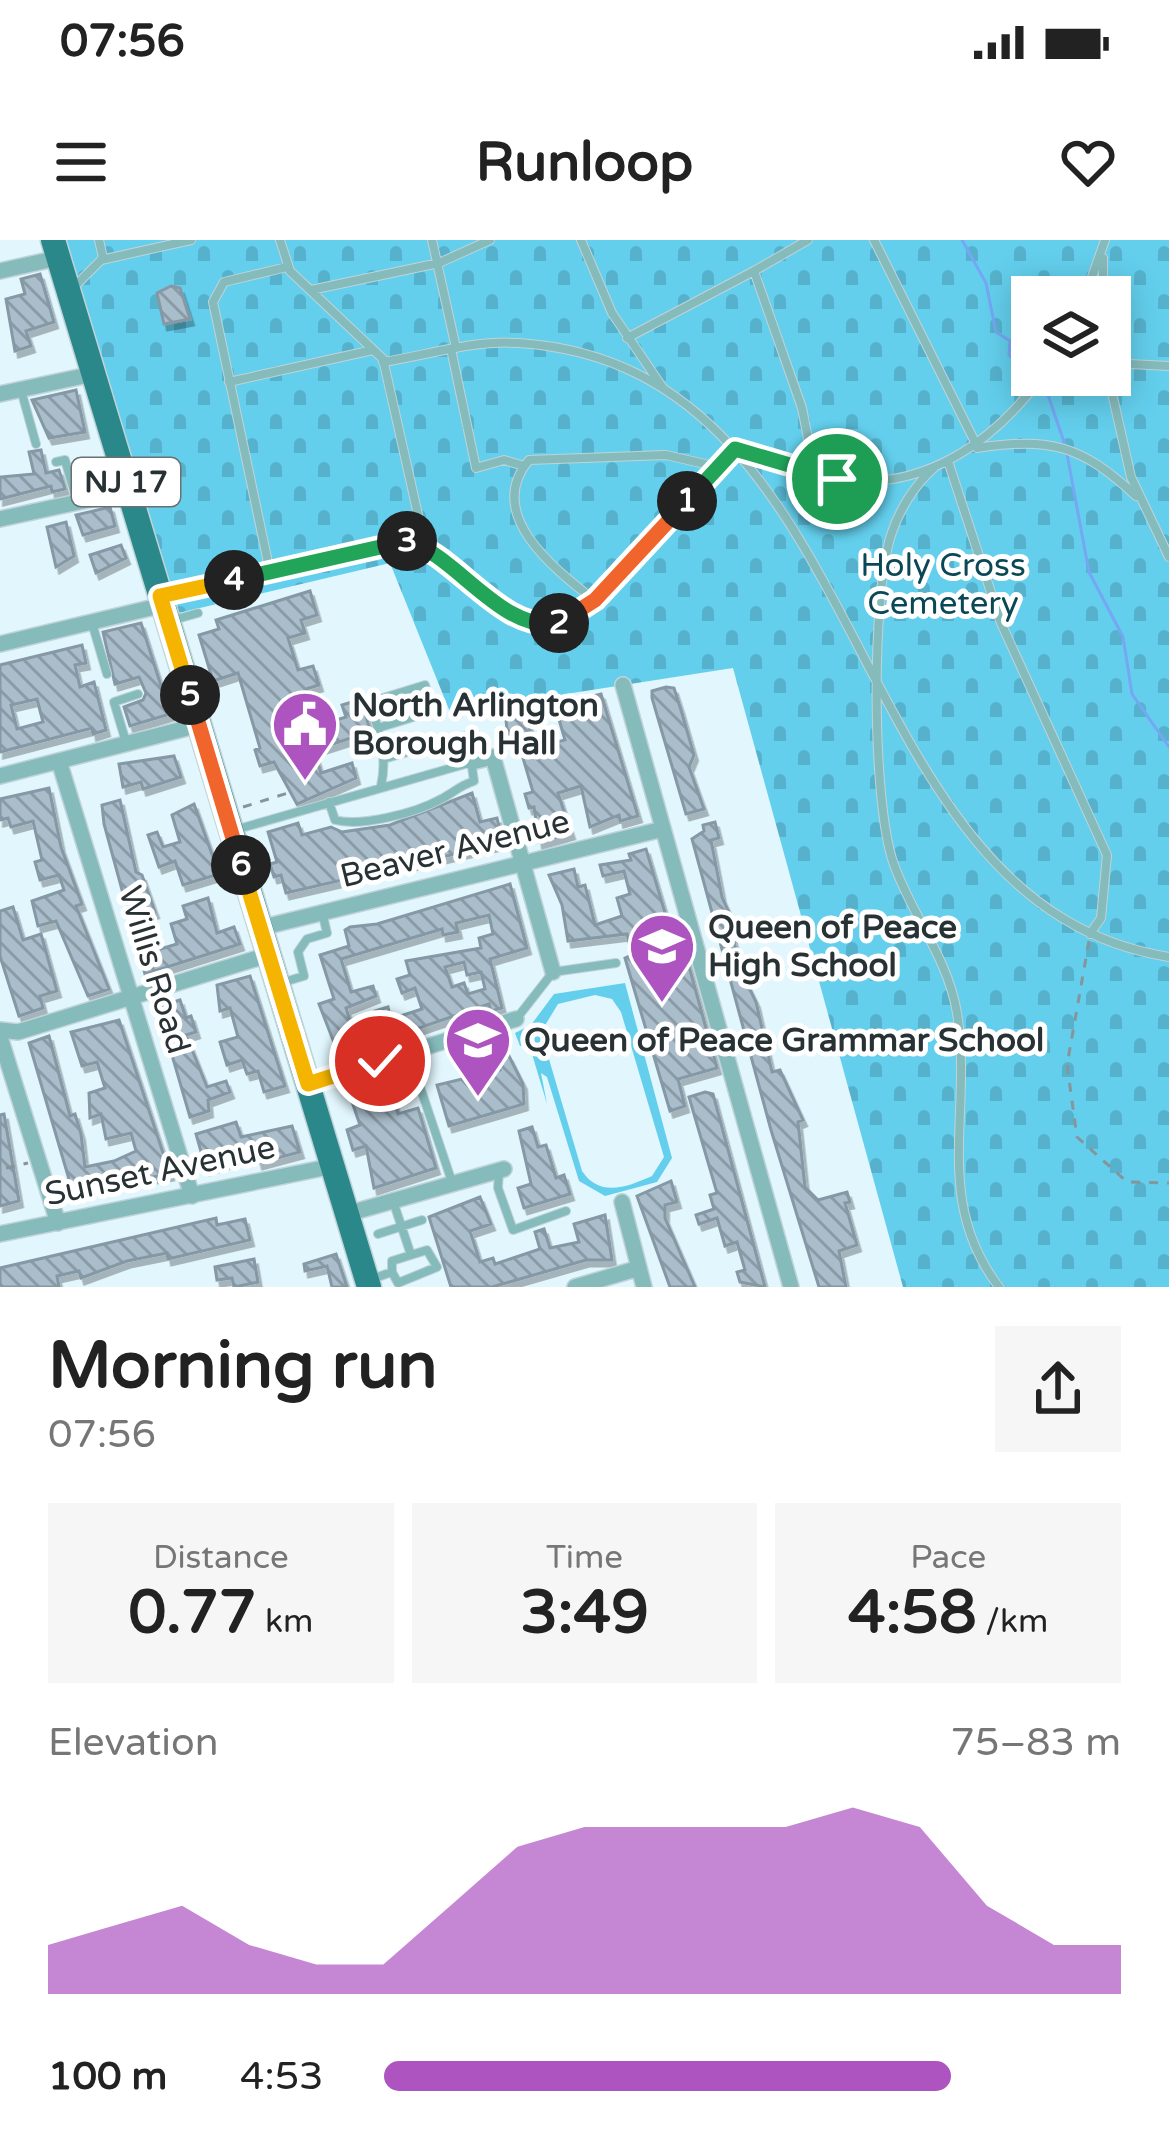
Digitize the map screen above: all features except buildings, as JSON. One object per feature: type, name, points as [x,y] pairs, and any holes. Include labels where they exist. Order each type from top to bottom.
[{"type":"main road","name":"NJ 17","points":[[56,249],[347,1214],[376,1280]]},
{"type":"street","points":[[0,271],[56,249]]},
{"type":"street","points":[[0,394],[93,374]]},
{"type":"street","points":[[0,519],[128,491]]},
{"type":"street","points":[[0,644],[164,607]]},
{"type":"street","points":[[623,685],[791,1287]]},
{"type":"street","points":[[0,776],[199,725]]},
{"type":"street","points":[[474,760],[493,757],[553,972]]},
{"type":"street","name":"Willis Road","points":[[58,760],[192,1196]]},
{"type":"street","name":"Beaver Avenue","points":[[260,928],[663,829]]},
{"type":"street","points":[[58,1222],[0,1034],[268,955]]},
{"type":"street","points":[[308,1084],[516,1019]]},
{"type":"street","name":"Sunset Avenue","points":[[0,1234],[333,1166]]},
{"type":"street","points":[[347,1214],[502,1170]]},
{"type":"street","points":[[622,1202],[644,1287]]},
{"type":"street","points":[[575,1287],[639,1268]]},
{"type":"lane","points":[[99,240],[101,260]]},
{"type":"lane","points":[[68,292],[101,260],[191,240]]},
{"type":"lane","points":[[164,607],[269,572],[423,537],[383,362],[288,267],[280,240]]},
{"type":"lane","points":[[432,240],[476,469],[504,460],[524,466]]},
{"type":"lane","points":[[310,290],[437,264],[490,240]]},
{"type":"lane","points":[[580,240],[627,338],[668,393]]},
{"type":"lane","points":[[627,338],[808,240]]},
{"type":"lane","points":[[874,240],[975,447]]},
{"type":"lane","points":[[1093,276],[1105,242]]},
{"type":"lane","points":[[1104,276],[1105,242]]},
{"type":"lane","points":[[269,572],[214,306],[218,288],[288,267]]},
{"type":"lane","points":[[754,271],[802,408],[815,474]]},
{"type":"lane","points":[[383,362],[517,343],[608,362],[668,393],[735,449],[789,518],[926,766],[980,847],[1021,890],[1090,934],[1169,957]]},
{"type":"lane","points":[[229,382],[374,350]]},
{"type":"lane","points":[[1131,364],[1169,366]]},
{"type":"lane","points":[[21,389],[36,443]]},
{"type":"lane","points":[[735,449],[815,474],[867,481],[935,466],[975,447],[1026,396]]},
{"type":"lane","points":[[1114,396],[1142,501],[1169,557]]},
{"type":"lane","points":[[975,447],[1057,445],[1074,450],[1093,459],[1142,501]]},
{"type":"lane","points":[[412,540],[535,623],[571,619],[595,600],[735,449]]},
{"type":"lane","points":[[595,600],[524,535],[512,499],[524,466],[539,458],[627,453],[693,458],[718,467]]},
{"type":"lane","points":[[56,462],[65,460],[77,502]]},
{"type":"lane","points":[[948,460],[1001,623],[1107,855],[1101,918],[1090,934]]},
{"type":"lane","points":[[935,466],[916,488],[892,532],[882,578],[883,825],[898,877],[955,1000],[961,1087],[957,1190],[974,1247],[999,1287]]},
{"type":"lane","points":[[164,607],[198,613]]},
{"type":"lane","points":[[92,622],[107,674]]},
{"type":"lane","points":[[377,728],[433,711],[425,685],[370,702],[377,728],[387,758],[381,786]]},
{"type":"lane","points":[[126,743],[114,702],[139,694]]},
{"type":"lane","points":[[329,802],[335,820],[351,824],[441,800],[453,788],[475,780],[475,733],[387,758]]},
{"type":"lane","points":[[231,831],[474,760]]},
{"type":"lane","points":[[277,984],[304,976],[298,952],[303,944],[328,933],[322,912]]},
{"type":"lane","points":[[296,919],[303,944]]},
{"type":"lane","points":[[516,1019],[553,972],[616,963]]},
{"type":"lane","points":[[409,1053],[453,1184]]},
{"type":"lane","points":[[502,1170],[498,1188],[513,1230],[566,1211]]},
{"type":"lane","points":[[393,1201],[411,1255]]},
{"type":"lane","points":[[378,1234],[422,1220]]},
{"type":"lane","points":[[430,1250],[436,1269],[398,1283],[376,1280],[392,1261],[430,1250]]},
{"type":"path","points":[[244,807],[285,794],[287,808]]},
{"type":"path","points":[[347,881],[350,894]]},
{"type":"path","points":[[1090,934],[1067,1065],[1077,1137],[1127,1182],[1169,1183]]},
{"type":"path","points":[[6,1168],[38,1161]]},
{"type":"green space","name":"Holy Cross Cemetery","points":[[53,240],[1169,240],[1169,1287],[903,1287],[733,668],[450,712],[390,563],[166,616]]},
{"type":"green space","points":[[625,983],[672,1158],[657,1182],[605,1196],[579,1181],[547,1077],[541,1073],[547,1104],[529,1044],[520,1046],[515,1033],[531,1025],[554,994]],"holes":[[[595,995],[612,999],[621,1012],[664,1157],[652,1176],[614,1188],[597,1185],[582,1171],[541,1032],[558,1004]]]},
{"type":"waterway","points":[[962,240],[986,283],[996,332],[1010,341],[1009,355],[1046,389],[1065,445]]},
{"type":"waterway","points":[[1067,454],[1089,572],[1123,637],[1132,694],[1169,747]]},
{"type":"place","name":"North Arlington Borough Hall","points":[[305,783]]},
{"type":"place","name":"Queen of Peace High School","points":[[662,1005]]},
{"type":"place","name":"Queen of Peace Grammar School","points":[[478,1099]]},
{"type":"route","points":[[380,1061],[308,1084],[160,596],[412,540],[520,617],[546,626],[571,619],[595,600],[735,449],[837,479]]}]
